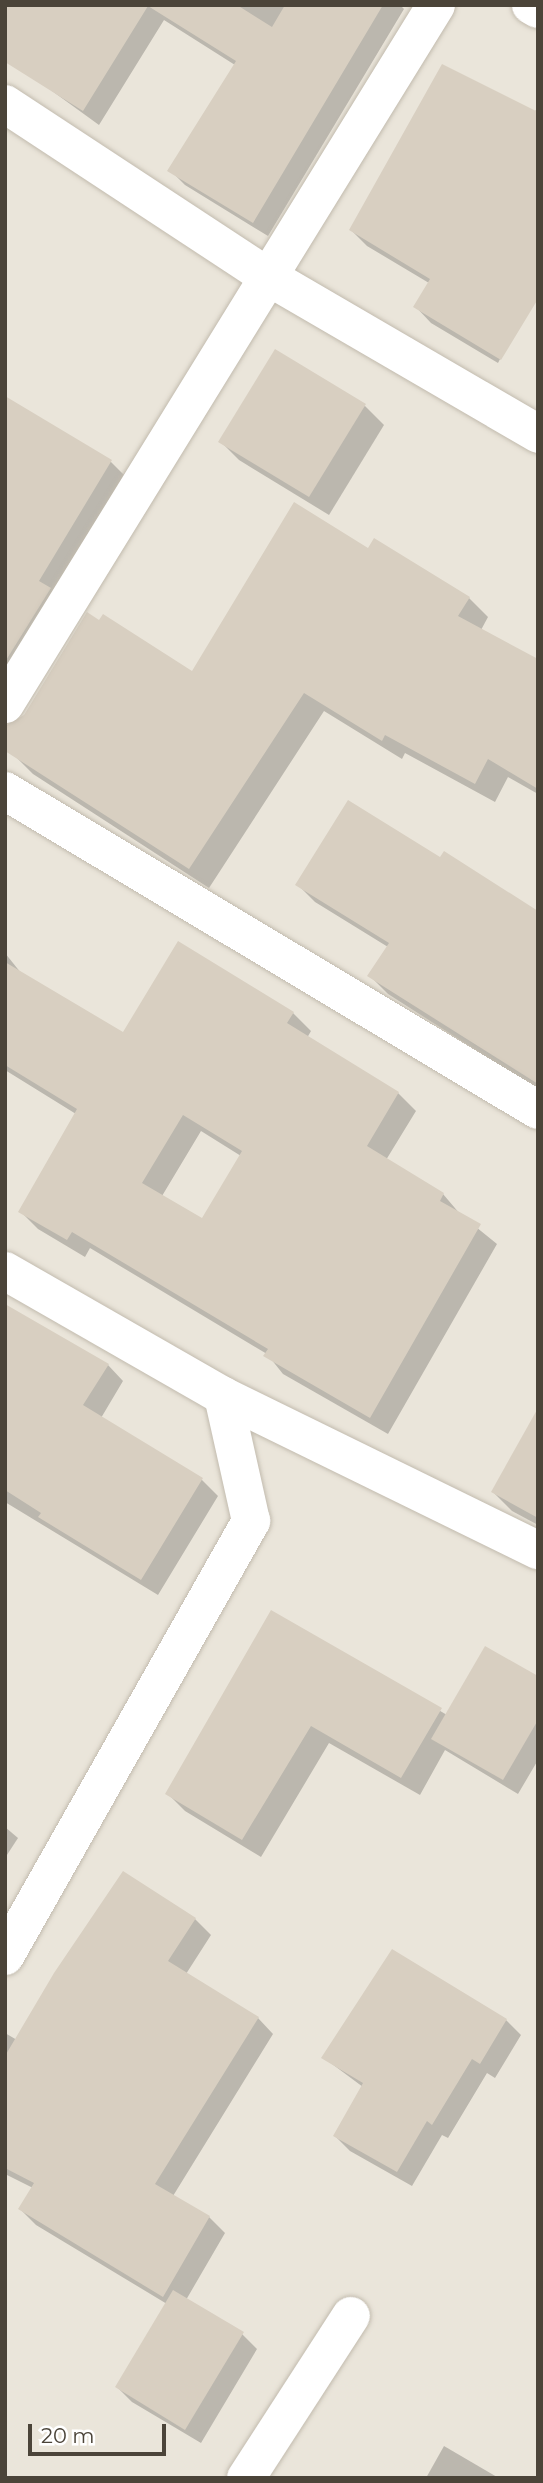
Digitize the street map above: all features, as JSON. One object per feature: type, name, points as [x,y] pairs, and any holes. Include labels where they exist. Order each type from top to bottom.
[{"type":"street","points":[[5,704],[436,5]]},
{"type":"street","points":[[531,5],[538,9]]},
{"type":"street","points":[[5,104],[267,276],[538,434]]},
{"type":"street","points":[[5,791],[538,1110]]},
{"type":"street","points":[[5,1271],[223,1396],[538,1550]]},
{"type":"street","points":[[5,1956],[251,1521],[223,1396]]},
{"type":"street","points":[[246,2478],[351,2316]]},
{"type":"shaded area","points":[[5,5],[538,5],[538,2478],[5,2478]]},
{"type":"building","points":[[5,5],[237,5],[272,27],[285,5],[383,5],[253,223],[167,171],[236,61],[148,6],[83,111],[5,62]]},
{"type":"building","points":[[442,64],[538,112],[538,299],[501,360],[413,307],[430,279],[349,230]]},
{"type":"building","points":[[275,349],[366,404],[309,497],[218,442]]},
{"type":"building","points":[[5,396],[112,460],[39,581],[51,588],[5,662]]},
{"type":"building","points":[[294,502],[368,548],[374,538],[470,597],[458,616],[538,659],[538,789],[488,759],[475,784],[385,735],[382,741],[304,693],[189,869],[5,751],[5,726],[24,715],[87,612],[99,620],[103,614],[192,671]]},
{"type":"building","points":[[348,800],[440,857],[444,851],[538,911],[538,1084],[367,976],[389,943],[295,885]]},
{"type":"building","points":[[178,941],[294,1012],[287,1023],[399,1092],[367,1146],[444,1193],[440,1201],[481,1224],[370,1418],[263,1356],[268,1349],[72,1232],[67,1240],[18,1212],[77,1109],[5,1065],[5,962],[123,1032]],"holes":[[[183,1115],[242,1151],[202,1218],[142,1183]]]},
{"type":"building","points":[[5,1304],[109,1364],[83,1405],[203,1478],[141,1580],[38,1517],[41,1513],[5,1490]]},
{"type":"building","points":[[538,1408],[538,1518],[491,1492]]},
{"type":"building","points":[[271,1610],[442,1708],[401,1778],[311,1726],[242,1840],[165,1794]]},
{"type":"building","points":[[485,1646],[538,1676],[538,1720],[503,1780],[431,1739]]},
{"type":"building","points":[[123,1871],[196,1918],[168,1961],[259,2017],[155,2184],[210,2216],[163,2297],[18,2209],[34,2183],[5,2168],[5,2056],[54,1973]]},
{"type":"building","points":[[392,1949],[507,2019],[480,2064],[472,2059],[432,2125],[427,2121],[397,2172],[333,2136],[363,2083],[321,2058]]},
{"type":"building","points":[[173,2290],[244,2332],[185,2430],[115,2387]]}]
